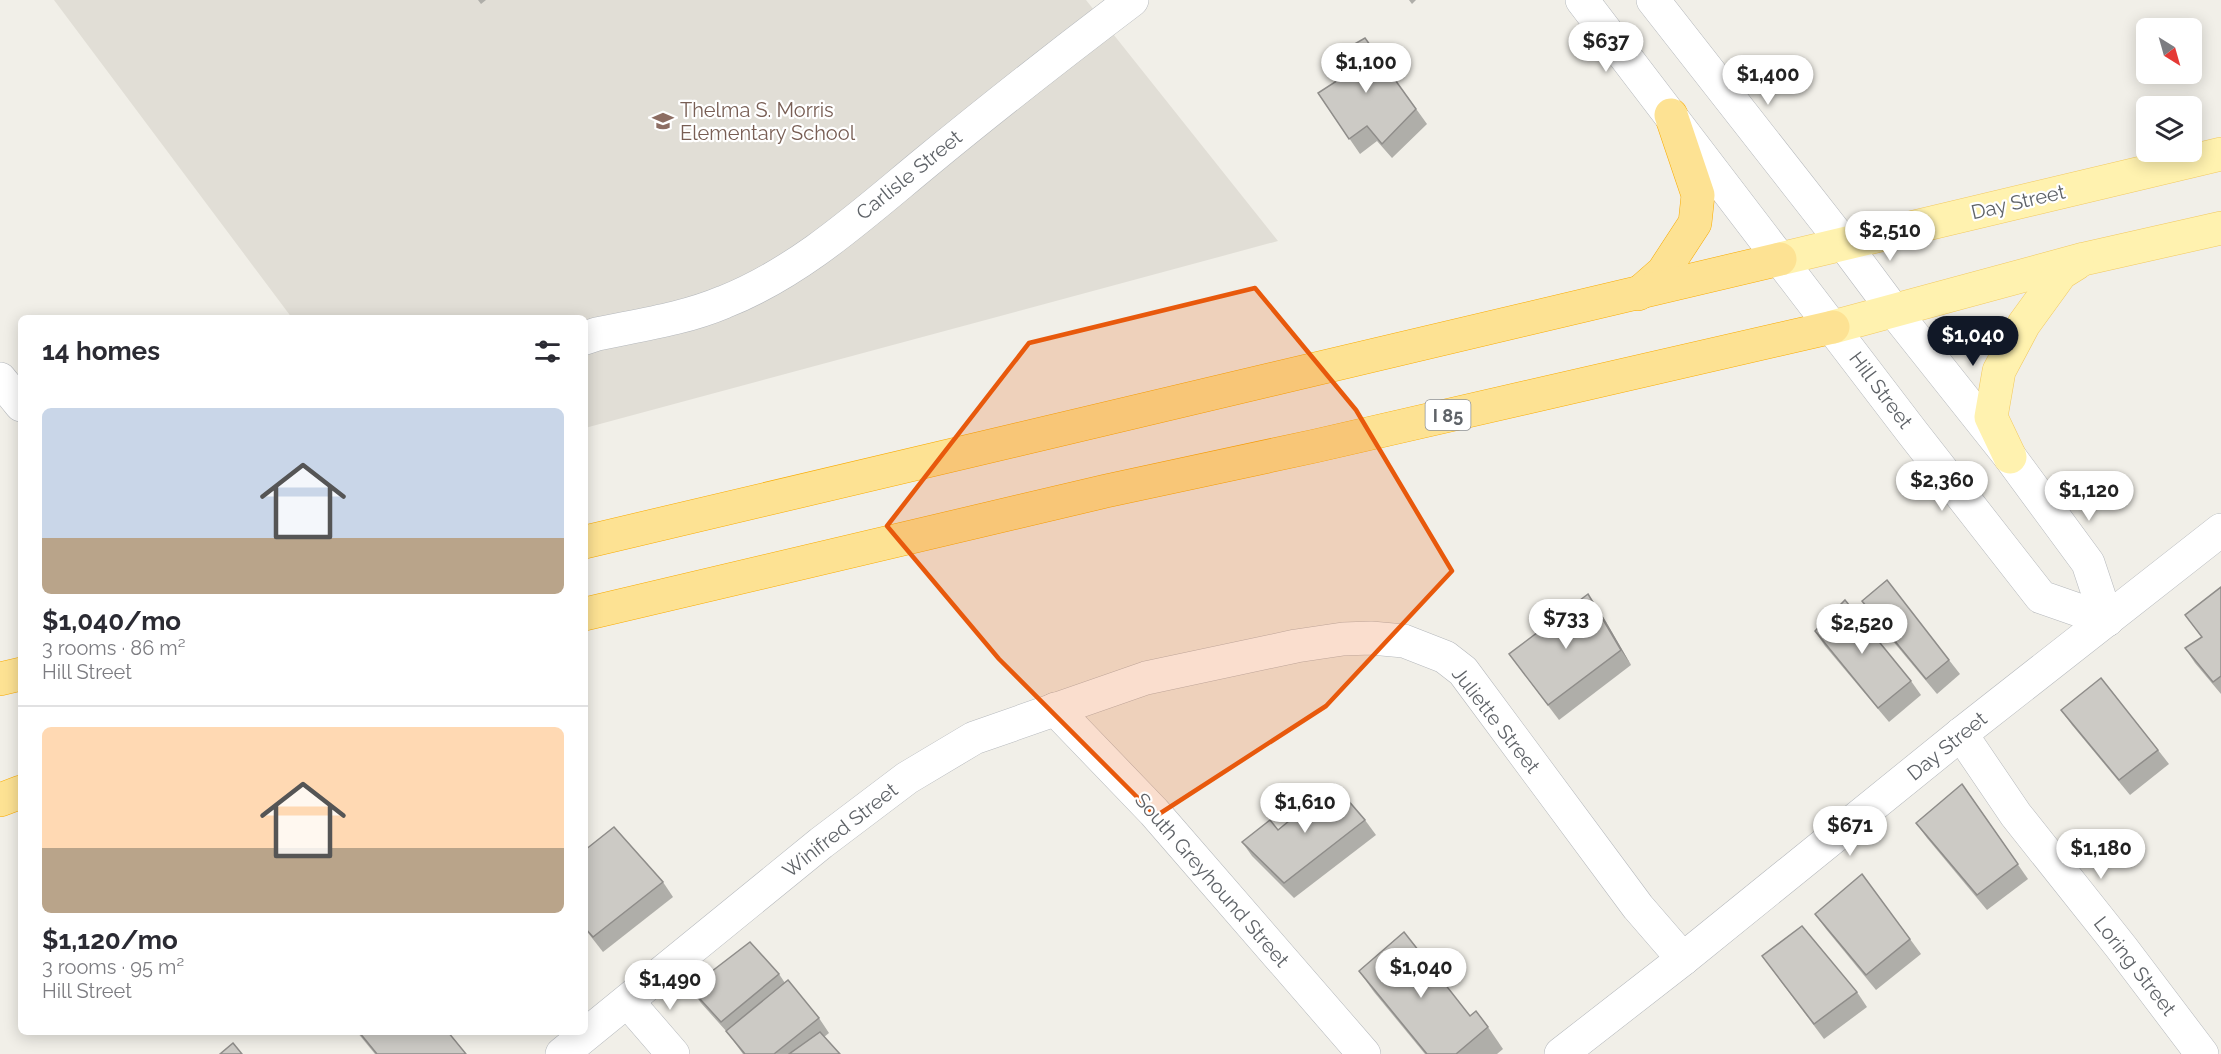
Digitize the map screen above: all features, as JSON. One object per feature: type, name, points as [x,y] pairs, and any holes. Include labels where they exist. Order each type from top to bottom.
[{"type":"highway","points":[[1638,294],[1663,272],[1695,223],[1698,195],[1671,115]]},
{"type":"highway","points":[[588,541],[1780,259]]},
{"type":"highway","name":"I 85","points":[[588,613],[1106,491],[1315,446],[1833,327]]},
{"type":"highway","points":[[0,679],[18,675]]},
{"type":"highway","points":[[0,800],[18,793]]},
{"type":"main road","name":"Day Street","points":[[1780,259],[2221,154]]},
{"type":"main road","points":[[1833,327],[2084,259],[2221,228]]},
{"type":"main road","points":[[2010,456],[1991,417],[1999,371],[2024,324],[2061,273],[2084,259]]},
{"type":"street","name":"Carlisle Street","points":[[588,337],[693,315],[769,281],[859,216],[1029,78],[1132,0]]},
{"type":"street","name":"Hill Street","points":[[1582,0],[2041,597],[2107,620]]},
{"type":"street","points":[[1653,0],[1894,311],[2010,456],[2088,563],[2107,620]]},
{"type":"street","points":[[0,379],[18,401]]},
{"type":"street","name":"Day Street","points":[[1561,1054],[1683,959],[1961,734],[2221,530]]},
{"type":"street","name":"Juliette Street","points":[[1157,676],[1296,646],[1343,639],[1404,640],[1445,657],[1463,671],[1638,907],[1683,959]]},
{"type":"street","name":"Winifred Street","points":[[588,1034],[821,843],[907,778],[974,738],[1157,676]]},
{"type":"street","name":"South Greyhound Street","points":[[1055,709],[1154,812],[1364,1054]]},
{"type":"street","name":"Loring Street","points":[[1961,734],[2016,815],[2202,1054]]},
{"type":"street","points":[[628,1002],[674,1054]]},
{"type":"street","name":"Winifred Street","points":[[562,1054],[586,1035]]},
{"type":"highlighted area","points":[[1255,288],[1356,410],[1452,571],[1326,706],[1156,816],[999,659],[887,526],[1029,343]]},
{"type":"shaded area","name":"Thelma S. Morris Elementary School","points":[[54,0],[1086,0],[1278,241],[588,427],[588,315],[290,315]]},
{"type":"building","points":[[1365,38],[1416,109],[1382,144],[1367,126],[1349,139],[1318,93],[1343,77],[1325,61]]},
{"type":"building","points":[[1887,580],[1949,660],[1926,679],[1862,601]]},
{"type":"building","points":[[2221,587],[2221,676],[2213,682],[2185,648],[2202,637],[2185,615]]},
{"type":"building","points":[[1588,594],[1621,650],[1548,705],[1509,654]]},
{"type":"building","points":[[1845,600],[1911,681],[1878,708],[1815,631]]},
{"type":"building","points":[[2101,678],[2158,750],[2119,780],[2061,710]]},
{"type":"building","points":[[1334,784],[1365,820],[1284,883],[1242,842],[1270,820],[1278,830]]},
{"type":"building","points":[[1962,784],[2018,864],[1977,895],[1916,823]]},
{"type":"building","points":[[614,827],[663,882],[593,937],[588,931],[588,848]]},
{"type":"building","points":[[1862,874],[1910,939],[1866,975],[1815,914]]},
{"type":"building","points":[[1802,926],[1857,992],[1814,1024],[1762,956]]},
{"type":"building","points":[[1404,932],[1470,1016],[1476,1011],[1488,1027],[1456,1054],[1427,1054],[1359,971]]},
{"type":"building","points":[[750,942],[779,974],[721,1022],[690,988]]},
{"type":"building","points":[[788,980],[819,1018],[774,1054],[745,1054],[726,1031]]},
{"type":"building","points":[[820,1032],[840,1054],[789,1054]]},
{"type":"building","points":[[361,1035],[450,1035],[466,1054],[377,1054]]},
{"type":"building","points":[[233,1043],[242,1054],[220,1054]]},
{"type":"place","name":"Thelma S. Morris Elementary School","points":[[663,121]]}]
